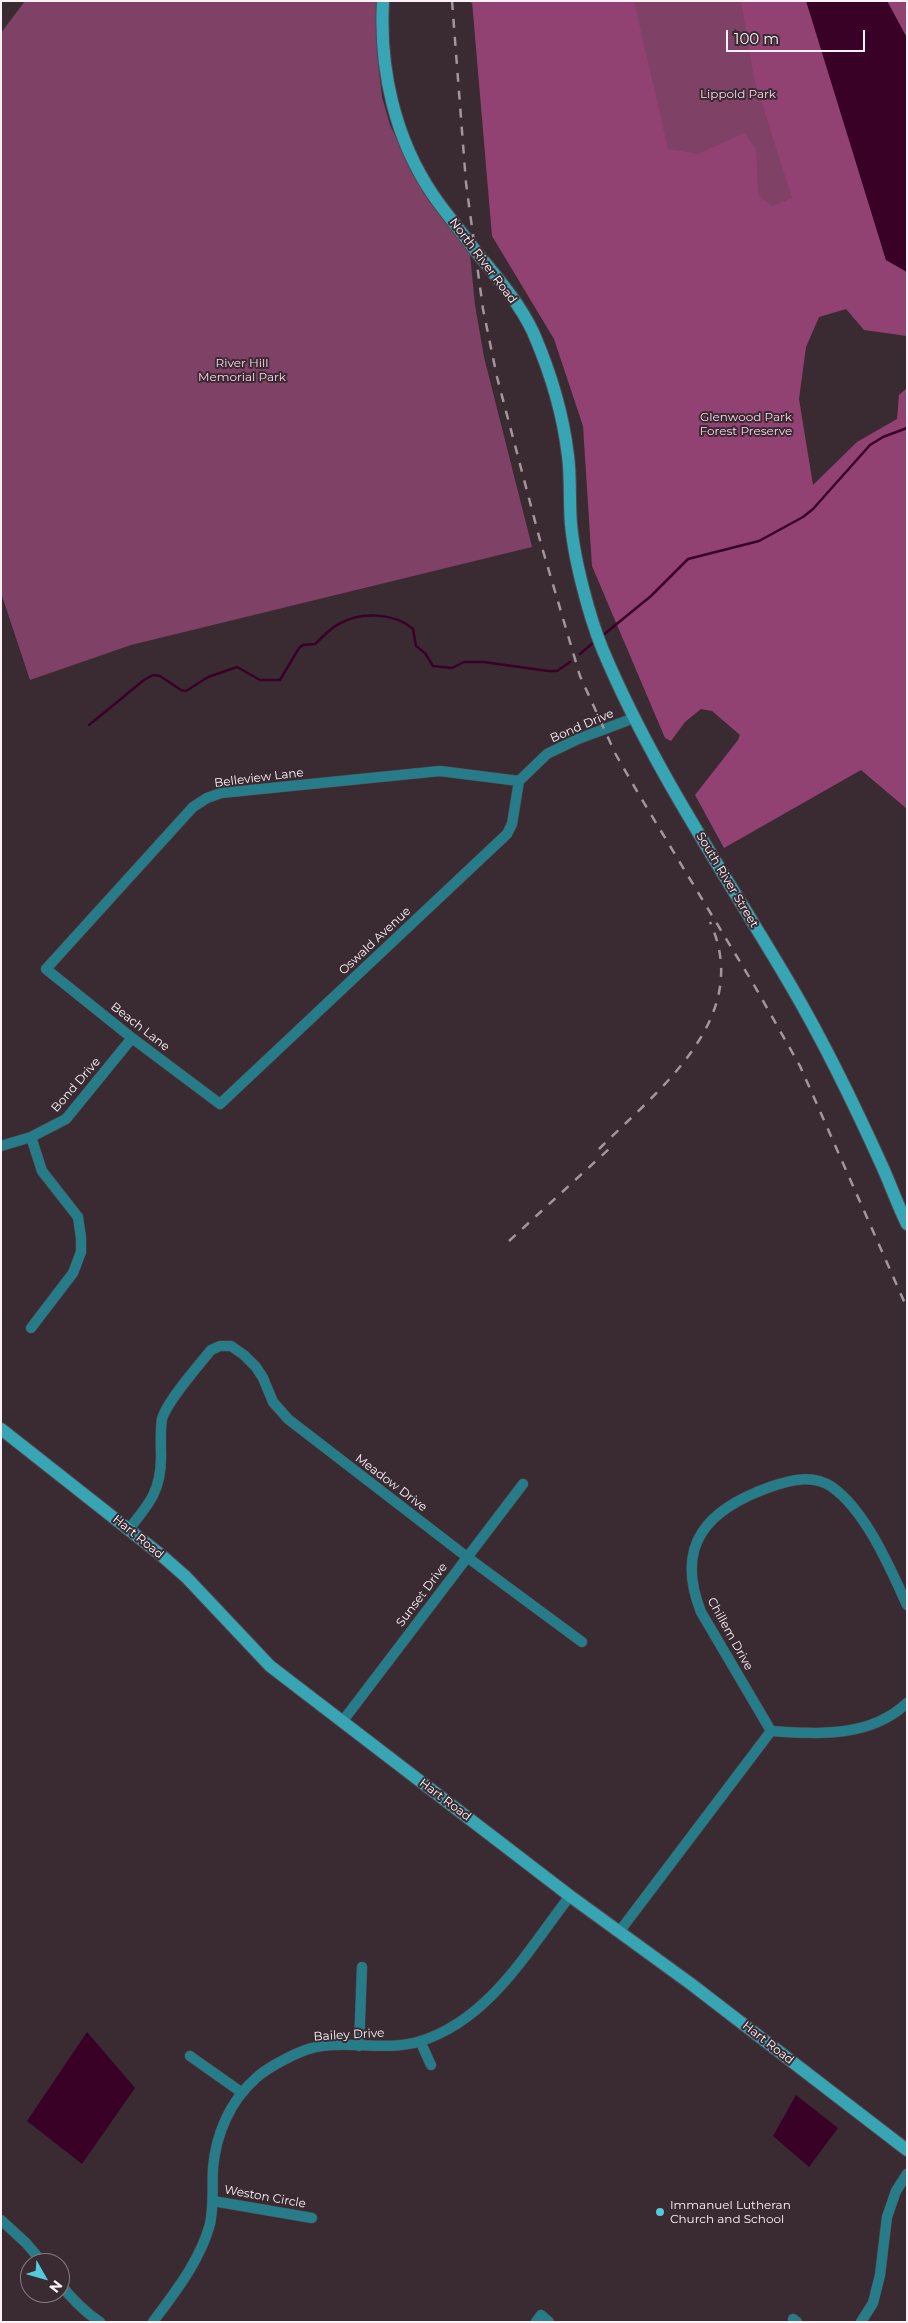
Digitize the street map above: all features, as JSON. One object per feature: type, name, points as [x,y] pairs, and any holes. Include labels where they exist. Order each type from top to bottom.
[{"type":"main road","name":"North River Road","points":[[383,1],[384,54],[388,84],[393,108],[406,144],[432,194],[508,291],[532,330],[556,392],[568,456],[571,527]]},
{"type":"main road","name":"South River Street","points":[[571,527],[579,571],[601,646],[634,718],[690,818],[797,997],[861,1121],[907,1224]]},
{"type":"main road","name":"Hart Road","points":[[1,1428],[129,1529],[186,1577],[270,1666],[570,1896],[691,1984],[907,2150]]},
{"type":"street","name":"Bond Drive","points":[[519,780],[547,754],[578,739],[634,718]]},
{"type":"street","name":"Belleview Lane","points":[[46,969],[193,806],[207,798],[221,793],[440,772],[519,780]]},
{"type":"street","name":"Oswald Avenue","points":[[220,1104],[507,834],[512,824],[519,780]]},
{"type":"street","name":"Beach Lane","points":[[46,969],[132,1038],[220,1104]]},
{"type":"street","name":"Bond Drive","points":[[1,1146],[31,1137],[66,1119],[132,1038]]},
{"type":"street","points":[[31,1137],[42,1171],[78,1217],[82,1238],[81,1252],[73,1272],[31,1328]]},
{"type":"street","name":"Meadow Drive","points":[[129,1529],[151,1502],[158,1487],[161,1471],[161,1427],[165,1411],[212,1350],[220,1346],[231,1346],[244,1355],[263,1378],[279,1411],[467,1557],[582,1642]]},
{"type":"street","name":"Chillem Drive","points":[[771,1731],[701,1612],[693,1591],[690,1571],[694,1551],[702,1532],[719,1513],[740,1499],[778,1484],[805,1479],[816,1480],[831,1486],[844,1497],[868,1529],[907,1604]]},
{"type":"street","name":"Sunset Drive","points":[[342,1722],[523,1484]]},
{"type":"street","points":[[619,1932],[771,1731],[795,1733],[852,1731],[874,1726],[894,1715],[907,1703]]},
{"type":"street","name":"Bailey Drive","points":[[153,2322],[185,2277],[203,2244],[210,2223],[213,2201],[216,2146],[223,2126],[241,2092],[274,2064],[315,2047],[383,2047],[420,2041],[454,2027],[492,1997],[570,1896]]},
{"type":"street","points":[[359,2046],[362,1967]]},
{"type":"street","points":[[420,2041],[431,2066]]},
{"type":"street","points":[[190,2056],[241,2092]]},
{"type":"street","points":[[862,2322],[873,2302],[880,2275],[887,2217],[896,2190],[907,2174]]},
{"type":"street","name":"Weston Circle","points":[[213,2201],[312,2218]]},
{"type":"street","points":[[1,2220],[34,2253]]},
{"type":"street","points":[[70,2296],[76,2304],[100,2322]]},
{"type":"green space","name":"River Hill Memorial Park","points":[[25,1],[376,1],[377,51],[382,97],[390,125],[419,185],[470,254],[475,305],[484,357],[532,547],[131,645],[30,680],[1,593],[1,33]]},
{"type":"green space","name":"Lippold Park","points":[[469,1],[806,1],[854,300]]},
{"type":"green space","name":"Glenwood Park Forest Preserve","points":[[472,1],[634,1],[668,149],[698,154],[744,133],[756,149],[758,195],[772,206],[792,198],[754,78],[741,1],[806,1],[808,4],[886,260],[907,272],[907,336],[864,330],[846,309],[819,317],[806,347],[799,399],[813,485],[857,442],[897,419],[899,395],[907,388],[907,809],[861,770],[724,848],[695,795],[740,735],[712,711],[701,709],[685,722],[671,741],[665,738],[592,566],[583,426],[554,339],[492,236]]},
{"type":"green space","points":[[887,1],[907,1],[907,38]]},
{"type":"shaded area","points":[[806,1],[887,1],[907,38],[907,272],[886,260]]},
{"type":"shaded area","points":[[87,2032],[135,2088],[82,2164],[27,2121]]},
{"type":"shaded area","points":[[796,2095],[838,2128],[809,2167],[773,2136]]},
{"type":"waterway","points":[[602,636],[651,596],[688,559],[759,541],[803,517],[813,509],[870,445],[883,437],[907,428]]},
{"type":"waterway","points":[[89,725],[144,680],[153,675],[160,676],[181,690],[186,691],[208,677],[237,667],[260,680],[280,680],[299,648],[303,645],[315,644],[332,628],[357,617],[387,617],[406,624],[413,629],[416,646],[425,653],[433,666],[452,668],[464,662],[484,662],[557,671],[570,662]]},
{"type":"waterway","points":[[580,654],[594,642]]},
{"type":"railway","points":[[452,1],[466,183],[483,309],[497,377],[541,544],[580,676],[615,753],[754,985],[800,1066],[907,1308]]},
{"type":"railway","points":[[599,1149],[672,1077],[693,1049],[710,1020],[720,990],[720,957],[710,922]]},
{"type":"railway","points":[[509,1241],[610,1148]]},
{"type":"place","name":"Immanuel Lutheran Church and School","points":[[660,2212]]}]
